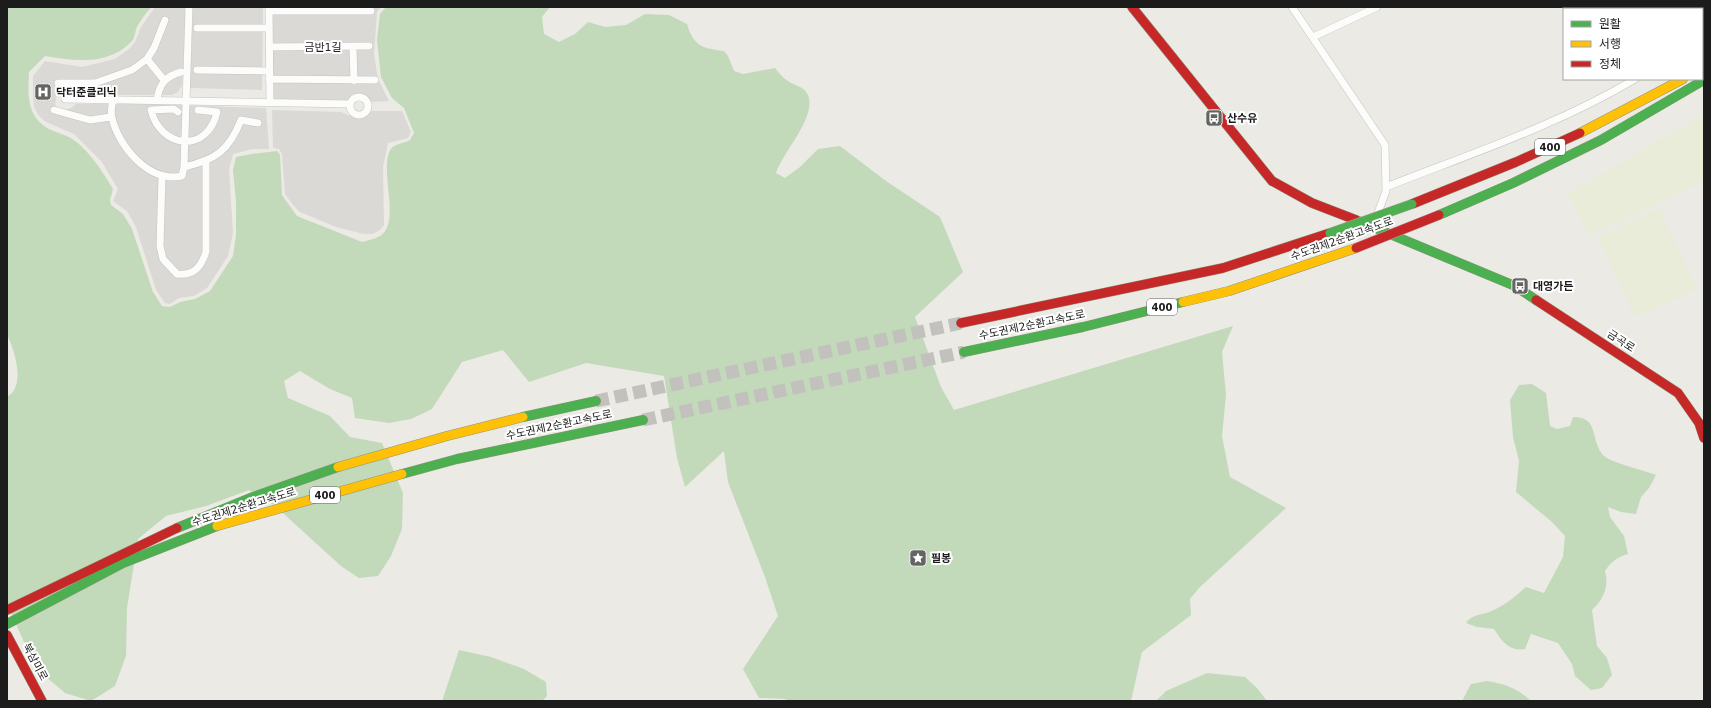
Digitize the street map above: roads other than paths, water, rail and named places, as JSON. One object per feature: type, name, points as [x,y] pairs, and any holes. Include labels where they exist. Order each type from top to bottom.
[{"type":"main road","name":"금곡로","points":[[1132,7],[1272,182],[1312,203],[1373,225],[1515,286],[1678,393],[1699,423],[1704,438]]},
{"type":"main road","name":"수도권제2순환고속도로","points":[[961,323],[1223,268],[1330,233],[1412,204],[1505,167],[1594,127],[1681,80]]},
{"type":"main road","name":"수도권제2순환고속도로","points":[[964,352],[1083,327],[1229,291],[1356,248],[1439,215],[1513,183],[1602,140],[1704,80]]},
{"type":"main road","name":"수도권제2순환고속도로","points":[[7,610],[126,550],[208,515],[310,477],[390,451],[448,435],[596,401]]},
{"type":"main road","name":"수도권제2순환고속도로","points":[[7,624],[123,563],[226,523],[457,459],[643,420]]},
{"type":"main road","name":"북삼미로","points":[[7,635],[42,701]]},
{"type":"street","points":[[113,100],[111,116],[118,135],[129,151],[140,162],[162,177],[173,178],[182,176],[184,167],[189,7]]},
{"type":"street","points":[[1292,7],[1385,145],[1386,187],[1373,225]]},
{"type":"street","points":[[1313,37],[1377,7]]},
{"type":"street","points":[[270,102],[269,9],[366,10]]},
{"type":"street","points":[[58,83],[95,83],[132,70],[147,59],[154,48],[164,20]]},
{"type":"street","points":[[197,28],[269,28]]},
{"type":"street","points":[[353,47],[369,46]]},
{"type":"street","name":"금반1길","points":[[269,47],[353,47],[354,81]]},
{"type":"street","points":[[147,59],[164,80]]},
{"type":"street","points":[[198,70],[269,70]]},
{"type":"street","points":[[157,100],[158,91],[164,80],[171,74],[181,72]]},
{"type":"street","points":[[269,79],[374,80]]},
{"type":"street","points":[[1386,187],[1518,135],[1607,96],[1633,80]]},
{"type":"street","points":[[65,99],[350,104]]},
{"type":"street","points":[[178,112],[174,109],[151,110],[154,121],[160,130],[171,138],[184,142],[195,140],[203,135],[215,120],[217,112],[198,110]]},
{"type":"street","points":[[54,110],[90,120],[111,116]]},
{"type":"street","points":[[184,167],[206,162],[227,145],[236,133],[241,120],[258,123]]},
{"type":"street","points":[[162,177],[160,246],[163,259],[177,274],[184,275],[193,271],[202,264],[206,252],[206,162]]},
{"type":"tunnel","points":[[596,401],[961,323]]},
{"type":"tunnel","points":[[643,420],[964,352]]},
{"type":"place","name":"닥터준클리닉","points":[[43,92]]},
{"type":"place","name":"산수유","points":[[1214,118]]},
{"type":"place","name":"대영가든","points":[[1520,286]]},
{"type":"place","name":"필봉","points":[[918,558]]}]
